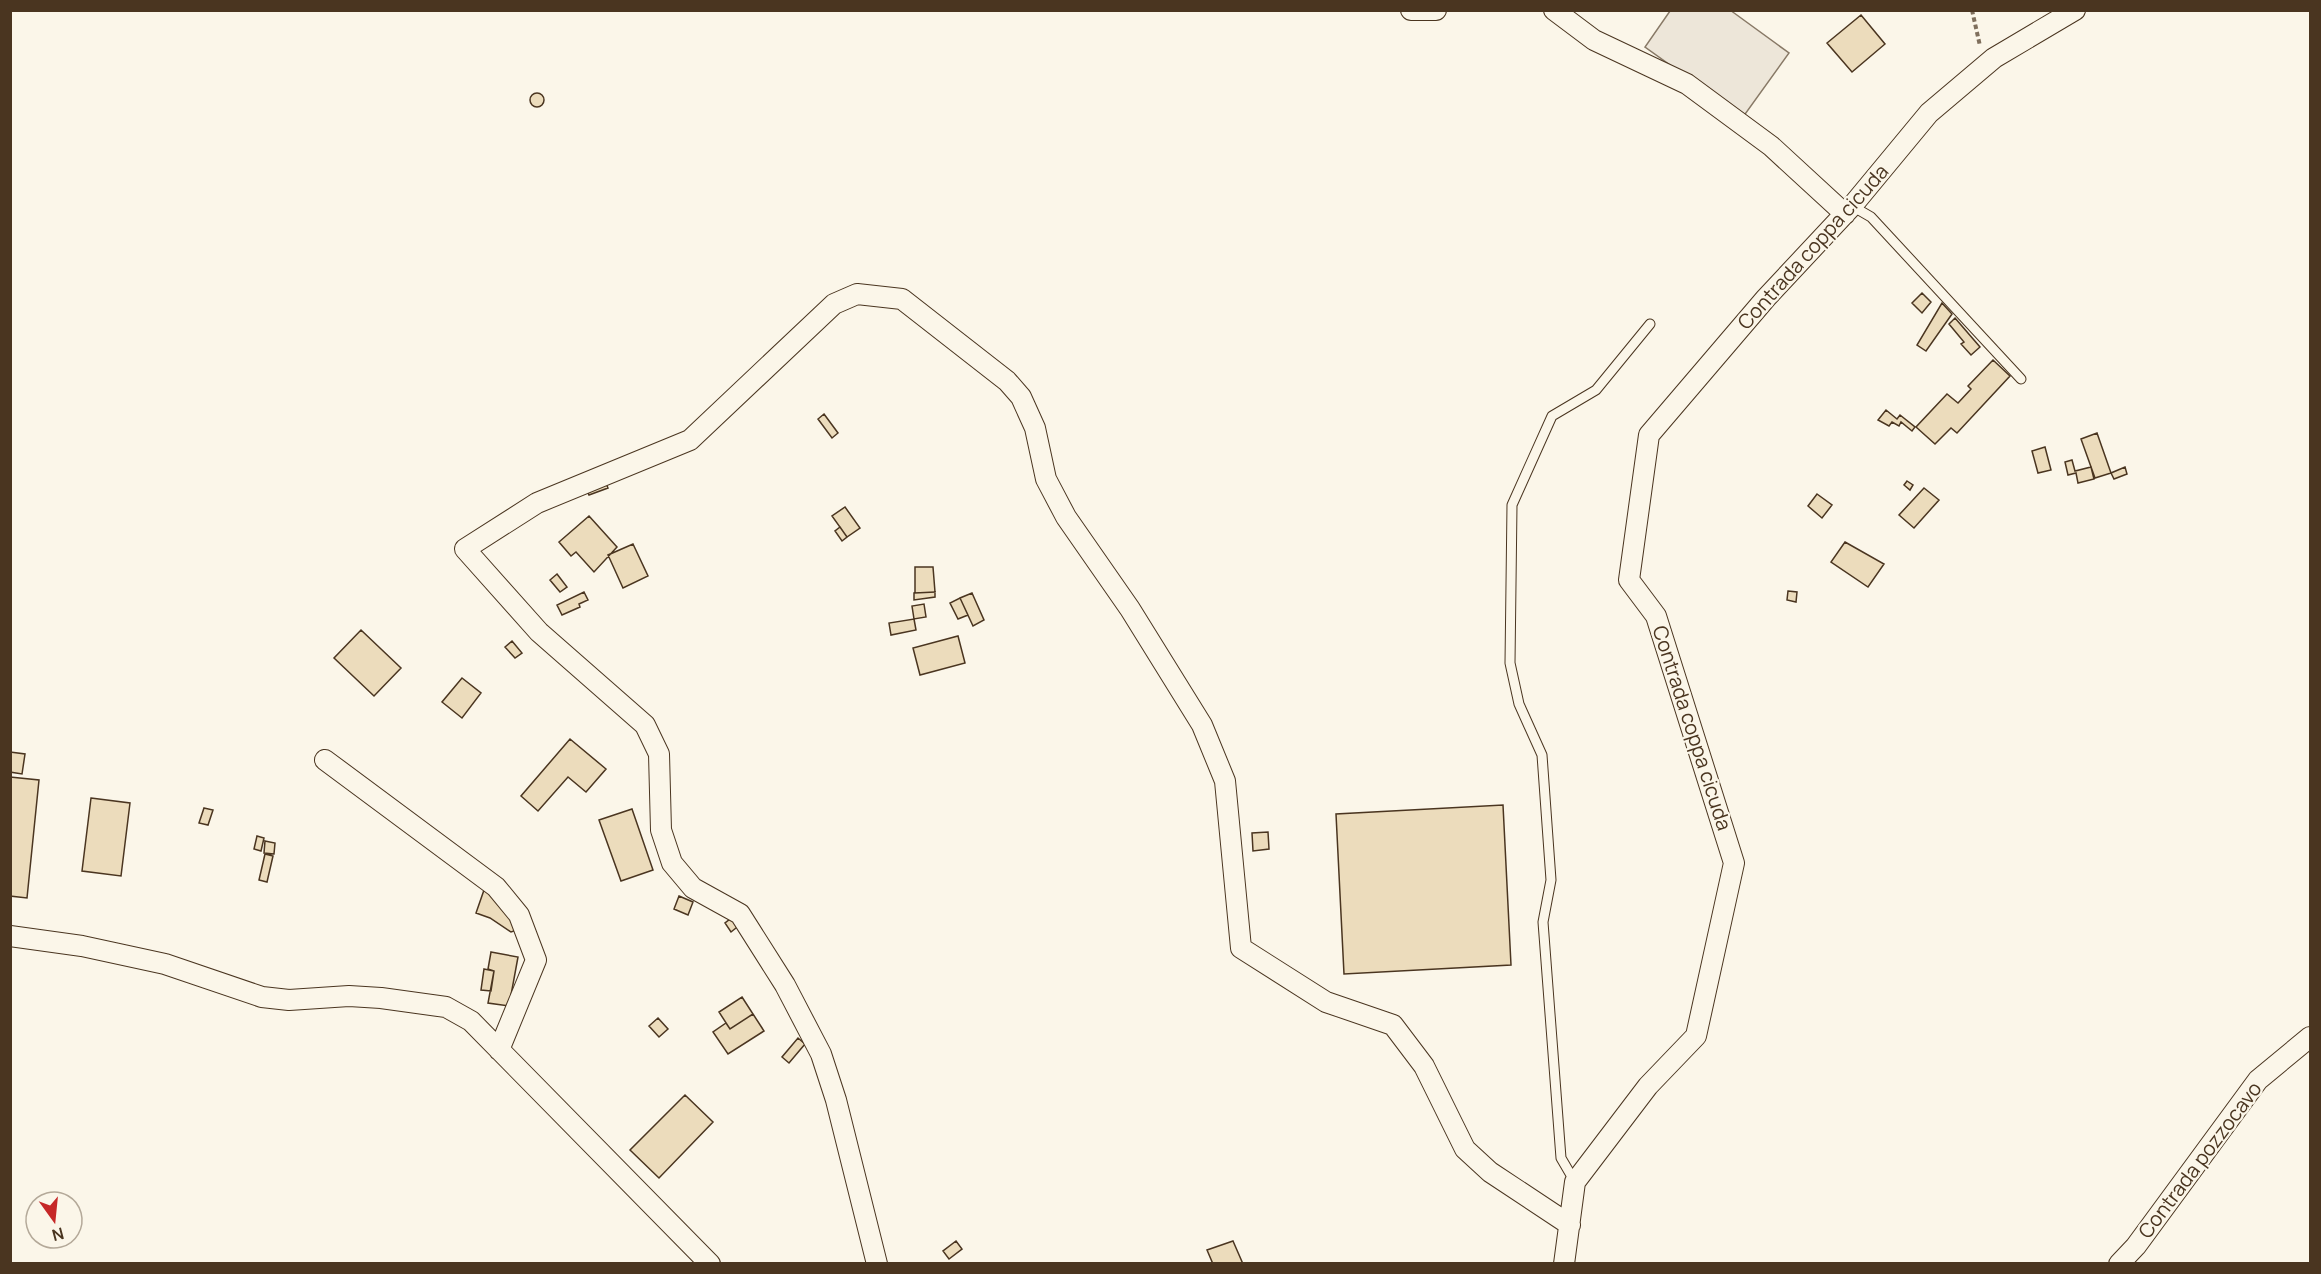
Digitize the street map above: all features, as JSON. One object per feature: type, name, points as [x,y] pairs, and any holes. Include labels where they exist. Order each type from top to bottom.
[{"type":"street","points":[[1410,10],[1436,10]]},
{"type":"street","points":[[1554,10],[1594,40],[1687,84],[1771,146],[1848,210]]},
{"type":"street","name":"Contrada coppa cicuda","points":[[1575,1182],[1648,1086],[1696,1036],[1734,862],[1656,616],[1629,580],[1649,435],[1766,298],[1848,210],[1929,113],[1994,58],[2075,10]]},
{"type":"street","points":[[877,1263],[836,1100],[821,1054],[784,985],[740,914],[693,888],[672,863],[661,830],[659,754],[645,725],[539,632],[465,549],[537,502],[690,440],[834,304],[857,294],[902,299],[1007,381],[1021,397],[1035,428],[1046,479],[1066,517],[1130,609],[1202,725],[1225,781],[1241,948],[1326,1002],[1393,1026],[1425,1066],[1466,1149],[1490,1172],[1570,1226]]},
{"type":"street","points":[[325,760],[496,887],[519,915],[536,960],[499,1050]]},
{"type":"street","points":[[10,936],[82,946],[165,964],[262,997],[290,1000],[349,996],[446,1007],[471,1020],[710,1263]]},
{"type":"street","name":"Contrada pozzocavo","points":[[2119,1263],[2136,1246],[2258,1080],[2310,1037]]},
{"type":"street","points":[[1564,1263],[1575,1182]]},
{"type":"lane","points":[[1848,210],[1871,217],[2021,379]]},
{"type":"lane","points":[[1575,1182],[1561,1158],[1543,922],[1551,880],[1542,755],[1519,704],[1510,663],[1512,505],[1552,416],[1596,390],[1650,324]]},
{"type":"path","points":[[1972,10],[1981,47],[1994,58]]},
{"type":"shaded area","points":[[1730,10],[1789,53],[1743,117],[1645,47],[1670,11]]},
{"type":"building","points":[[1861,15],[1885,44],[1852,72],[1827,43]]},
{"type":"building","points":[[537,93],[542,95],[544,100],[542,105],[537,107],[532,105],[530,100],[532,95]]},
{"type":"building","points":[[1922,293],[1931,302],[1922,313],[1912,303]]},
{"type":"building","points":[[1942,303],[1952,314],[1926,351],[1917,345]]},
{"type":"building","points":[[1955,318],[1980,347],[1971,355],[1961,344],[1964,342],[1949,324]]},
{"type":"building","points":[[1993,360],[2010,376],[1957,433],[1951,428],[1935,444],[1916,427],[1947,394],[1958,403],[1971,389],[1968,386]]},
{"type":"building","points":[[1886,410],[1897,419],[1900,415],[1915,427],[1912,431],[1901,422],[1899,426],[1892,422],[1889,426],[1878,420]]},
{"type":"building","points":[[824,414],[838,433],[832,438],[818,419]]},
{"type":"building","points":[[2097,433],[2111,473],[2095,478],[2081,439]]},
{"type":"building","points":[[2045,447],[2051,470],[2038,473],[2032,451]]},
{"type":"building","points":[[2072,460],[2075,471],[2091,467],[2094,479],[2078,483],[2076,473],[2068,475],[2065,462]]},
{"type":"building","points":[[2125,467],[2127,474],[2114,479],[2111,473]]},
{"type":"building","points":[[604,479],[608,488],[589,495],[585,486]]},
{"type":"building","points":[[1907,481],[1913,485],[1910,490],[1904,485]]},
{"type":"building","points":[[1924,488],[1939,500],[1914,528],[1899,515]]},
{"type":"building","points":[[1817,494],[1832,505],[1822,518],[1808,506]]},
{"type":"building","points":[[845,507],[860,528],[847,537],[832,516]]},
{"type":"building","points":[[589,516],[617,547],[594,572],[576,552],[571,556],[559,542]]},
{"type":"building","points":[[840,527],[847,537],[842,541],[835,531]]},
{"type":"building","points":[[1845,542],[1884,564],[1868,587],[1831,562]]},
{"type":"building","points":[[633,544],[648,576],[623,588],[608,555]]},
{"type":"building","points":[[915,567],[933,567],[935,592],[915,593]]},
{"type":"building","points":[[557,574],[567,587],[560,592],[550,580]]},
{"type":"building","points":[[1788,591],[1797,592],[1796,602],[1787,600]]},
{"type":"building","points":[[584,592],[588,600],[579,604],[580,607],[562,615],[557,605]]},
{"type":"building","points":[[935,592],[935,597],[914,600],[914,593]]},
{"type":"building","points":[[972,593],[984,620],[973,626],[960,598]]},
{"type":"building","points":[[960,598],[968,615],[958,619],[950,603]]},
{"type":"building","points":[[924,604],[926,617],[914,619],[912,606]]},
{"type":"building","points":[[914,619],[916,630],[891,635],[889,623]]},
{"type":"building","points":[[361,630],[401,668],[374,696],[334,658]]},
{"type":"building","points":[[958,636],[965,663],[920,675],[913,648]]},
{"type":"building","points":[[512,641],[522,653],[515,658],[505,647]]},
{"type":"building","points":[[462,678],[481,693],[462,718],[442,702]]},
{"type":"building","points":[[570,739],[606,769],[586,792],[568,777],[538,811],[521,796]]},
{"type":"building","points":[[10,752],[25,754],[22,774],[10,772]]},
{"type":"building","points":[[10,777],[39,780],[27,898],[10,896]]},
{"type":"building","points":[[91,798],[130,803],[121,876],[82,871]]},
{"type":"building","points":[[1503,805],[1511,965],[1344,974],[1336,814]]},
{"type":"building","points":[[204,808],[213,810],[208,825],[199,823]]},
{"type":"building","points":[[632,809],[653,870],[621,881],[599,820]]},
{"type":"building","points":[[1268,832],[1269,849],[1253,851],[1252,833]]},
{"type":"building","points":[[257,836],[264,838],[261,851],[254,849]]},
{"type":"building","points":[[265,841],[275,843],[274,854],[264,853]]},
{"type":"building","points":[[265,854],[273,856],[267,882],[259,880]]},
{"type":"building","points":[[484,890],[516,914],[517,930],[511,932],[490,918],[476,913]]},
{"type":"building","points":[[679,896],[693,902],[688,915],[674,909]]},
{"type":"building","points":[[734,916],[741,924],[731,932],[725,923]]},
{"type":"building","points":[[491,952],[518,957],[509,1006],[488,1003],[494,971],[488,969]]},
{"type":"building","points":[[484,969],[494,971],[491,991],[481,990]]},
{"type":"building","points":[[742,997],[753,1014],[730,1029],[719,1012]]},
{"type":"building","points":[[753,1014],[764,1031],[728,1054],[713,1032],[726,1023],[730,1029]]},
{"type":"building","points":[[658,1018],[668,1029],[659,1037],[649,1026]]},
{"type":"building","points":[[798,1038],[805,1044],[789,1063],[782,1057]]},
{"type":"building","points":[[685,1095],[713,1122],[659,1178],[630,1150]]},
{"type":"building","points":[[956,1241],[962,1249],[949,1259],[943,1251]]},
{"type":"building","points":[[1233,1241],[1243,1264],[1213,1264],[1207,1250]]}]
